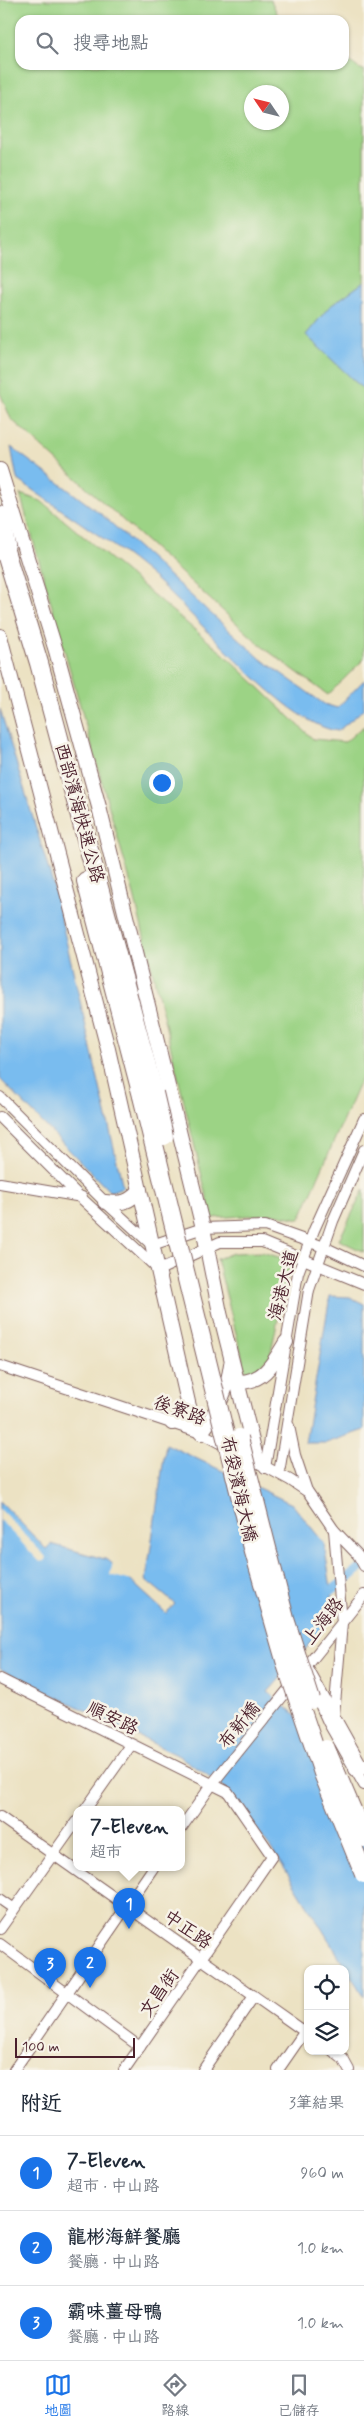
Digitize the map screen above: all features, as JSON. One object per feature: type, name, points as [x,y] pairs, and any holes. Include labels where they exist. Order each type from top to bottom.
[{"type":"highway","points":[[0,515],[6,570]]},
{"type":"highway","name":"西部濱海快速公路","points":[[0,534],[6,570],[40,663],[148,1095]]},
{"type":"highway","name":"布袋濱海大橋","points":[[148,1095],[286,1619],[328,1756],[364,1838]]},
{"type":"highway","name":"布袋濱海大橋","points":[[148,1095],[254,1552],[288,1667],[324,1776],[364,1874]]},
{"type":"street","points":[[0,470],[56,651],[99,806],[203,1228],[232,1360],[261,1464]]},
{"type":"street","points":[[0,636],[108,1049],[192,1420],[201,1433],[214,1416],[230,1377],[232,1360]]},
{"type":"street","points":[[0,1098],[105,1202],[152,1245]]},
{"type":"street","points":[[0,1117],[80,1197],[159,1270]]},
{"type":"street","name":"海港大道","points":[[261,1464],[298,1273],[364,1119]]},
{"type":"street","name":"海港大道","points":[[279,1474],[309,1290],[333,1221],[364,1150]]},
{"type":"street","points":[[0,1183],[122,1204],[132,1199],[140,1190]]},
{"type":"street","points":[[152,1245],[203,1228],[265,1226],[324,1247],[364,1266]]},
{"type":"street","points":[[159,1270],[206,1246],[220,1242],[262,1242],[364,1284]]},
{"type":"street","points":[[238,1382],[250,1382],[271,1367],[286,1342]]},
{"type":"street","name":"後寮路","points":[[0,1366],[201,1433],[261,1464],[308,1492],[334,1530],[358,1555],[364,1566]]},
{"type":"street","points":[[172,1423],[184,1418],[189,1407]]},
{"type":"street","points":[[288,1418],[295,1455],[308,1492]]},
{"type":"street","points":[[334,1530],[342,1623],[334,1716]]},
{"type":"street","name":"上海路","points":[[290,1689],[364,1595]]},
{"type":"street","name":"上海路","points":[[307,1667],[362,1768],[364,1784]]},
{"type":"street","name":"上海路","points":[[307,1667],[308,1678],[320,1704],[362,1768]]},
{"type":"street","name":"順安路","points":[[0,1679],[228,1792],[272,1856],[203,1959]]},
{"type":"street","name":"布新橋","points":[[185,1823],[213,1783],[290,1689]]},
{"type":"street","points":[[88,1806],[131,1745]]},
{"type":"street","name":"中正路","points":[[0,1816],[73,1867]]},
{"type":"street","points":[[0,1929],[13,1908],[73,1826]]},
{"type":"street","name":"中正路","points":[[78,1871],[304,2031]]},
{"type":"street","points":[[14,2070],[151,1871]]},
{"type":"street","points":[[0,1899],[13,1908]]},
{"type":"street","points":[[0,1944],[140,2047]]},
{"type":"street","name":"文昌街","points":[[124,2070],[203,1959]]},
{"type":"street","points":[[203,2070],[254,1996]]},
{"type":"street","points":[[278,2070],[304,2035]]},
{"type":"street","points":[[338,2055],[343,2059],[349,2070]]},
{"type":"green space","points":[[0,0],[271,0],[278,15],[15,15],[15,70],[349,70],[349,61],[364,70],[364,282],[329,307],[306,335],[364,390],[364,659],[328,695],[264,648],[11,419],[0,393]]},
{"type":"green space","points":[[20,494],[41,501],[226,656],[313,739],[345,742],[364,726],[364,1072],[300,1219],[275,1214],[212,1218],[134,895]]},
{"type":"green space","points":[[364,1189],[364,1252],[339,1240]]},
{"type":"green space","points":[[261,1252],[279,1257],[289,1269],[270,1356],[253,1374],[247,1376],[217,1259],[233,1253]]},
{"type":"water","points":[[364,282],[364,390],[306,335],[329,307]]},
{"type":"water","points":[[11,447],[101,514],[261,659],[324,704],[337,708],[364,680],[364,709],[338,731],[317,724],[292,709],[266,688],[147,572],[17,479]]},
{"type":"water","points":[[0,709],[53,884],[123,1187],[110,1192],[0,1079]]},
{"type":"water","points":[[330,1296],[350,1297],[364,1304],[364,1430],[326,1443],[305,1443]]},
{"type":"water","points":[[166,1444],[292,1504],[324,1543],[334,1607],[326,1622],[301,1655],[268,1692],[310,1727],[364,1837],[364,1997],[349,1973],[349,1965],[344,1965],[278,1858],[228,1792],[179,1756],[0,1669],[0,1501],[46,1549],[51,1544],[108,1560],[166,1613],[175,1604],[146,1580]]},
{"type":"pier","points":[[0,1509],[47,1558],[45,1561],[40,1562],[0,1520]]},
{"type":"pier","points":[[113,1562],[132,1581],[110,1575]]},
{"type":"waterway","points":[[332,1590],[364,1566]]},
{"type":"place","name":"7-Eleven","points":[[129,1929]]},
{"type":"place","name":"龍彬海鮮餐廳","points":[[90,1988]]},
{"type":"place","name":"霸味薑母鴨","points":[[50,1989]]}]
